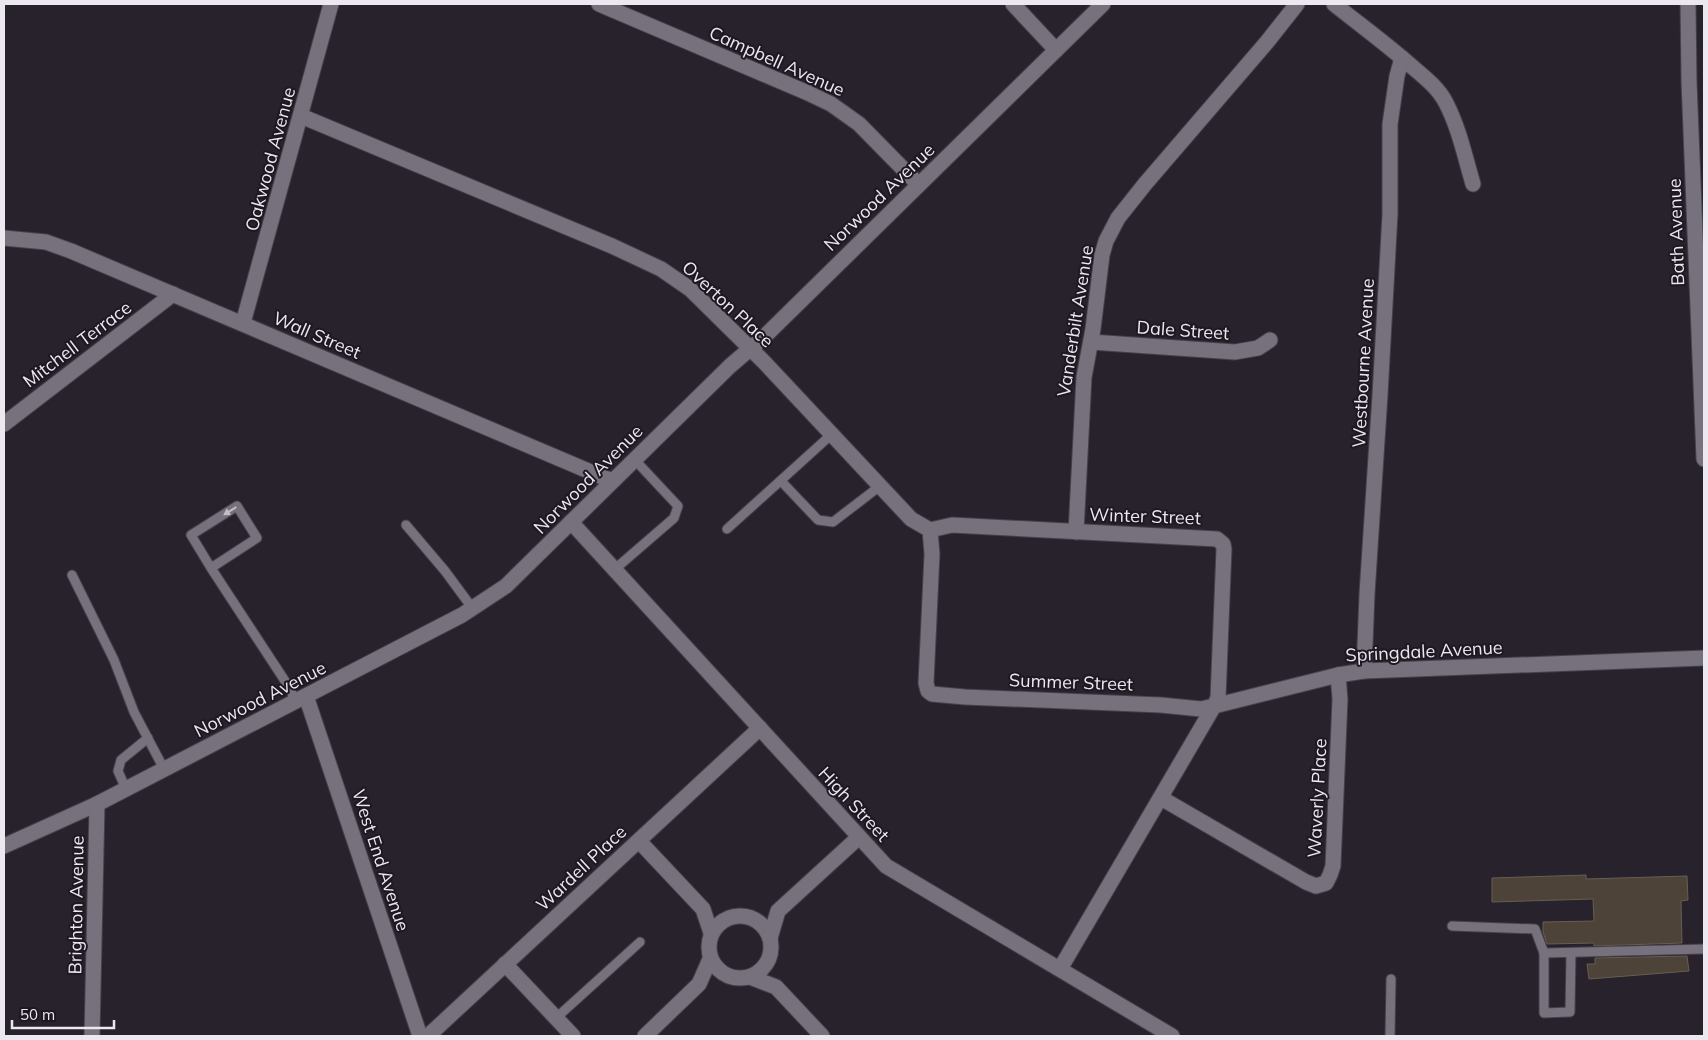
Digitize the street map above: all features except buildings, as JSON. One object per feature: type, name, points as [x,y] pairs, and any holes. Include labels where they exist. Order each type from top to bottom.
[{"type":"street","name":"Oakwood Avenue","points":[[243,323],[331,4]]},
{"type":"street","name":"Campbell Avenue","points":[[599,4],[831,104],[859,124],[918,184]]},
{"type":"street","points":[[1013,4],[1056,50]]},
{"type":"street","name":"Norwood Avenue","points":[[5,843],[97,804],[473,609],[506,586],[730,366],[765,336],[1103,4]]},
{"type":"street","name":"Vanderbilt Avenue","points":[[1076,532],[1081,406],[1084,377],[1091,342],[1102,255],[1111,230],[1118,218],[1145,184],[1267,42],[1297,4]]},
{"type":"street","points":[[1334,4],[1430,82],[1447,104],[1458,132],[1473,184]]},
{"type":"street","name":"Bath Avenue","points":[[1688,4],[1689,81],[1704,459]]},
{"type":"street","name":"Westbourne Avenue","points":[[1364,671],[1390,214],[1390,124],[1397,76],[1402,58]]},
{"type":"street","name":"Overton Place","points":[[301,116],[384,149],[612,246],[661,269],[690,289],[832,434],[911,519],[930,530]]},
{"type":"street","name":"Wall Street","points":[[4,238],[46,242],[71,251],[612,481]]},
{"type":"street","name":"Mitchell Terrace","points":[[4,424],[174,294]]},
{"type":"street","name":"Dale Street","points":[[1091,342],[1235,352],[1258,348],[1270,340]]},
{"type":"street","name":"High Street","points":[[571,522],[886,866],[1172,1036]]},
{"type":"street","name":"Winter Street","points":[[930,530],[952,526],[1218,539],[1223,544],[1224,549],[1218,698],[1214,706]]},
{"type":"street","name":"Summer Street","points":[[930,530],[932,554],[926,683],[928,691],[932,694],[940,696],[1161,704],[1201,709],[1214,706]]},
{"type":"street","name":"Springdale Avenue","points":[[1214,706],[1338,675],[1364,671],[1704,658]]},
{"type":"street","name":"Waverly Place","points":[[1161,798],[1306,882],[1316,886],[1326,883],[1333,866],[1340,699],[1338,675]]},
{"type":"street","name":"West End Avenue","points":[[301,698],[420,1036]]},
{"type":"street","points":[[1060,968],[1214,706]]},
{"type":"street","name":"Wardell Place","points":[[428,1036],[760,728]]},
{"type":"street","name":"Brighton Avenue","points":[[92,1036],[97,804]]},
{"type":"street","points":[[752,919],[778,911],[859,836]]},
{"type":"street","points":[[639,840],[703,909],[711,933]]},
{"type":"street","points":[[703,909],[729,918]]},
{"type":"street","points":[[750,977],[764,967],[768,960],[770,938],[778,911]]},
{"type":"street","points":[[770,938],[766,930],[752,919],[744,916],[729,918],[716,926],[711,933],[708,950],[710,959],[720,972],[727,976],[734,978],[750,977],[776,987],[822,1036]]},
{"type":"street","points":[[645,1036],[699,984],[710,959]]},
{"type":"street","points":[[768,960],[776,987]]},
{"type":"street","points":[[505,964],[573,1036]]},
{"type":"street","points":[[699,984],[727,976]]},
{"type":"lane","points":[[727,529],[832,434]]},
{"type":"lane","points":[[616,569],[674,518],[678,506],[634,459]]},
{"type":"lane","points":[[781,481],[818,520],[833,522],[880,486]]},
{"type":"lane","points":[[211,568],[257,538],[237,506],[191,536],[211,568],[287,684],[301,698]]},
{"type":"lane","points":[[406,525],[445,571],[473,609]]},
{"type":"lane","points":[[72,575],[114,660],[134,712],[164,769]]},
{"type":"lane","points":[[126,789],[118,771],[121,760],[148,738]]},
{"type":"lane","points":[[1452,926],[1535,928],[1544,953],[1544,1013],[1570,1012],[1571,953]]},
{"type":"lane","points":[[556,1018],[640,942]]},
{"type":"lane","points":[[1544,953],[1704,949]]},
{"type":"lane","points":[[1390,1036],[1391,980]]}]
